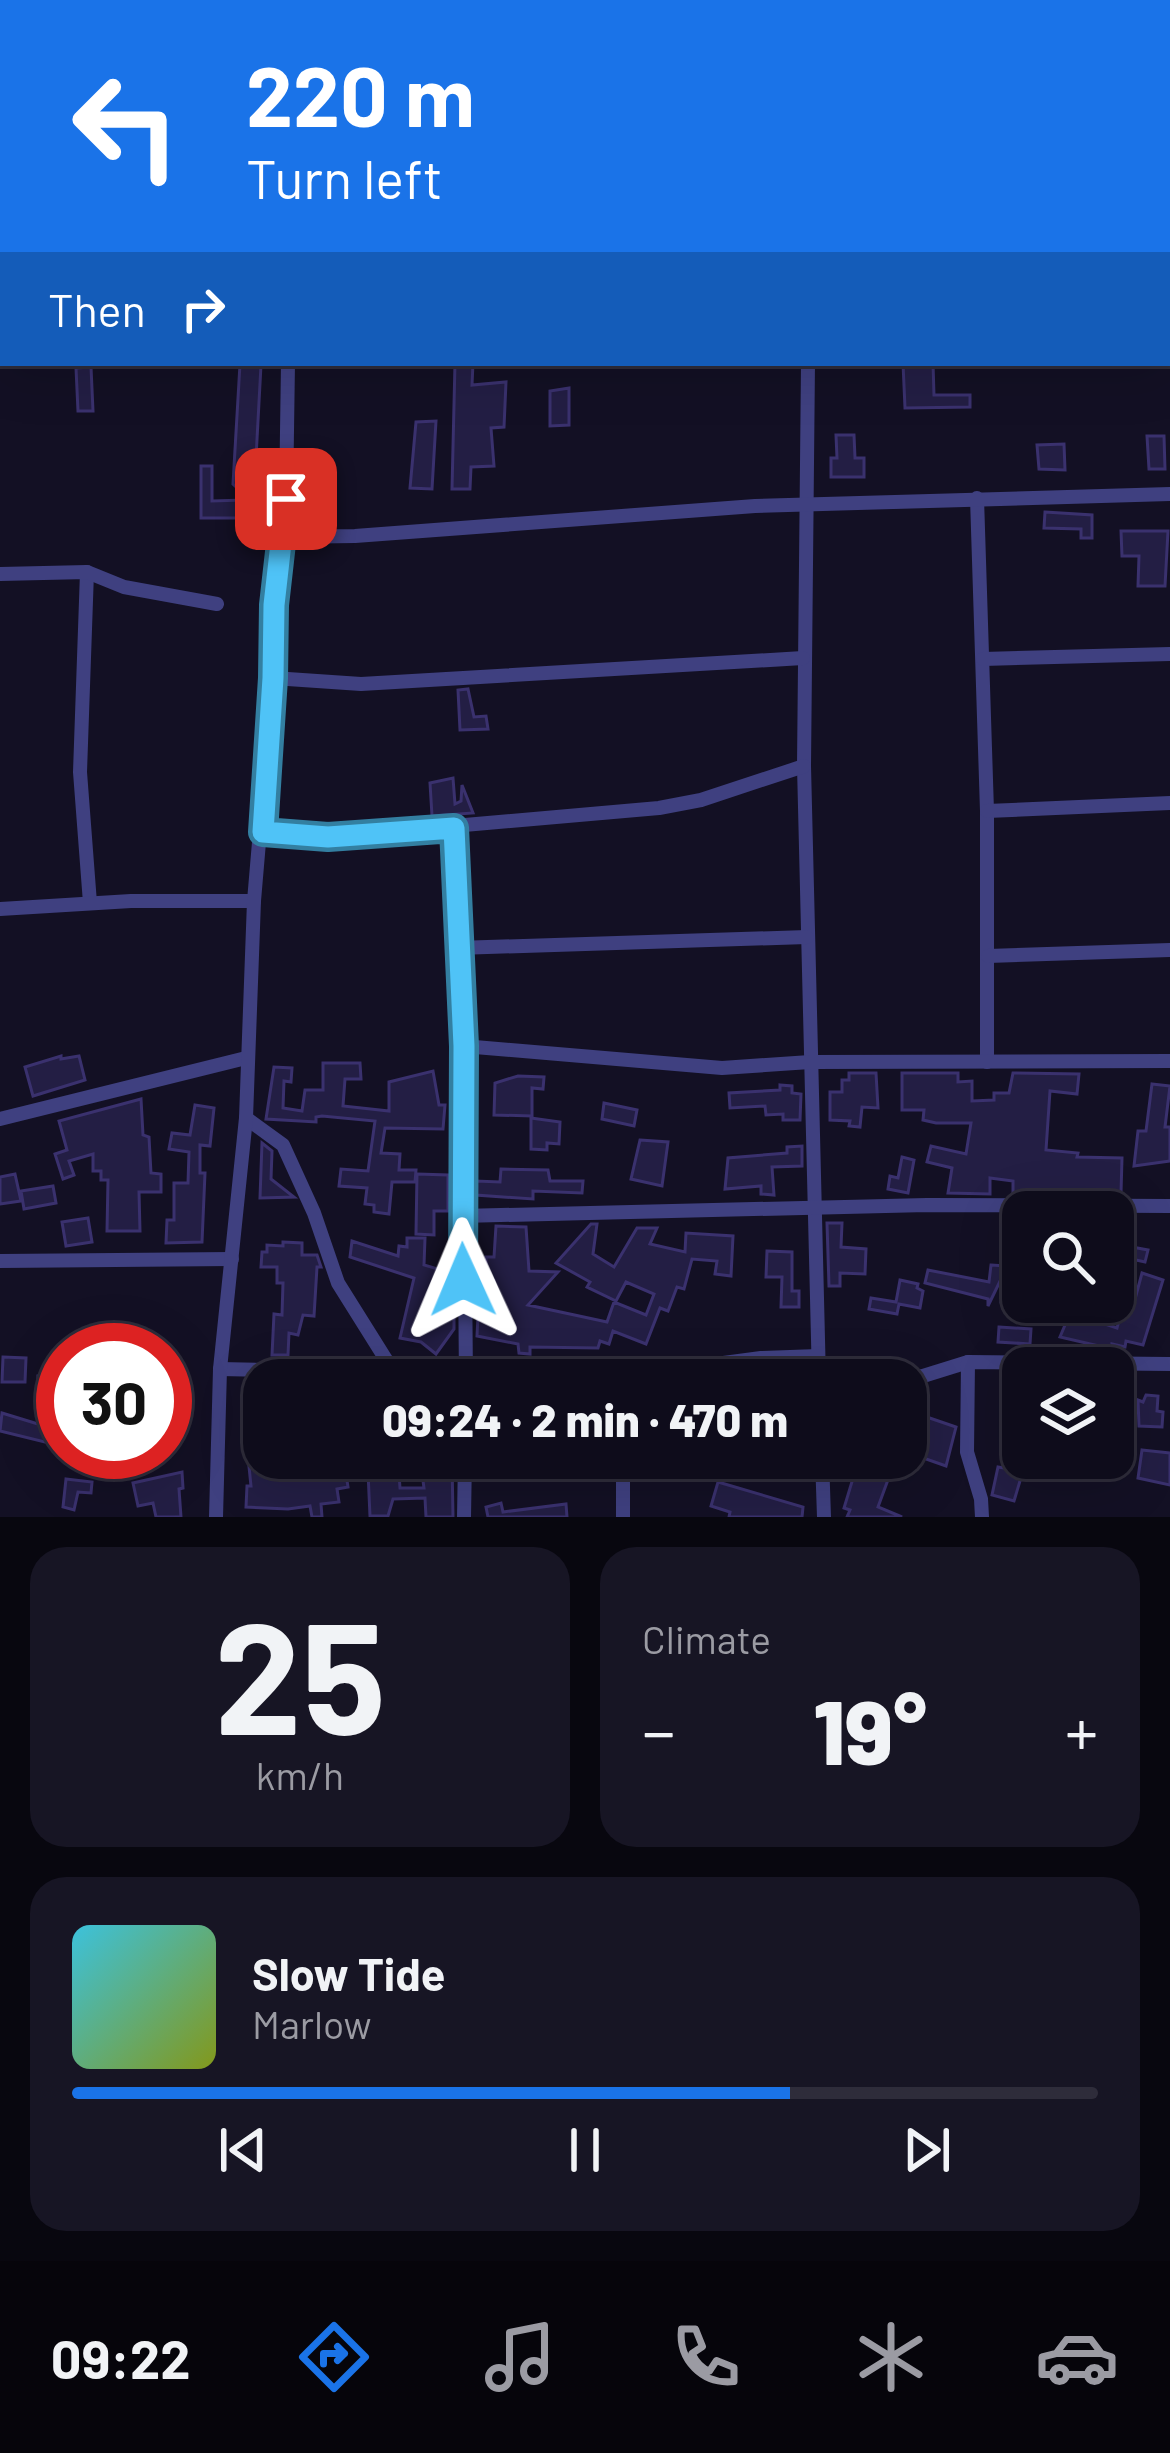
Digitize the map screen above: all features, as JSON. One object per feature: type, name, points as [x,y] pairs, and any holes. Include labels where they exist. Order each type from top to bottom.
[{"type":"street","points":[[216,1517],[220,1369],[246,1118],[254,902],[263,832],[274,605],[284,537],[288,366]]},
{"type":"street","points":[[808,366],[804,766],[818,1359]]},
{"type":"street","points":[[284,537],[806,504],[1170,494]]},
{"type":"street","points":[[977,497],[987,811],[987,1062]]},
{"type":"street","points":[[0,574],[87,572],[124,586],[217,604]]},
{"type":"street","points":[[87,572],[80,772],[91,903]]},
{"type":"street","points":[[983,658],[1170,654]]},
{"type":"street","points":[[273,678],[361,684],[803,658]]},
{"type":"street","points":[[263,832],[328,837],[659,808],[700,800],[804,766]]},
{"type":"street","points":[[987,811],[1170,803]]},
{"type":"street","points":[[454,828],[464,1046],[466,1359]]},
{"type":"street","points":[[0,909],[254,902]]},
{"type":"street","points":[[458,948],[807,937]]},
{"type":"street","points":[[988,956],[1170,950]]},
{"type":"street","points":[[464,1046],[722,1068],[810,1062],[1170,1061]]},
{"type":"street","points":[[0,1119],[246,1058]]},
{"type":"street","points":[[246,1118],[283,1145],[314,1213],[338,1283],[385,1359]]},
{"type":"street","points":[[462,1216],[1170,1206]]},
{"type":"street","points":[[0,1261],[232,1259]]},
{"type":"street","points":[[754,1359],[818,1356]]},
{"type":"street","points":[[927,1375],[968,1362],[1170,1364]]},
{"type":"street","points":[[968,1362],[967,1452],[982,1517]]},
{"type":"street","points":[[220,1369],[243,1370]]},
{"type":"street","points":[[464,1517],[465,1479]]},
{"type":"street","points":[[623,1479],[623,1517]]},
{"type":"street","points":[[823,1479],[824,1517]]},
{"type":"building","points":[[240,366],[261,366],[254,495],[244,494],[233,484]]},
{"type":"building","points":[[455,366],[473,366],[472,385],[506,382],[504,427],[491,428],[494,466],[471,467],[470,489],[452,489]]},
{"type":"building","points":[[903,366],[933,366],[934,395],[970,395],[970,407],[905,408]]},
{"type":"building","points":[[91,367],[93,411],[78,411],[76,368]]},
{"type":"building","points":[[569,388],[569,425],[550,426],[550,391]]},
{"type":"building","points":[[436,421],[432,489],[410,488],[416,422]]},
{"type":"building","points":[[836,435],[854,435],[855,458],[864,458],[864,477],[831,477],[831,458],[837,458]]},
{"type":"building","points":[[1147,436],[1164,436],[1165,469],[1149,469]]},
{"type":"building","points":[[1064,444],[1065,470],[1039,469],[1037,445]]},
{"type":"building","points":[[201,466],[212,466],[212,501],[244,500],[245,518],[201,518]]},
{"type":"building","points":[[1045,512],[1092,515],[1092,538],[1081,538],[1081,529],[1044,528]]},
{"type":"building","points":[[1121,531],[1168,531],[1165,586],[1138,586],[1139,556],[1122,556]]},
{"type":"building","points":[[468,689],[474,717],[486,716],[488,729],[460,730],[458,690]]},
{"type":"building","points":[[453,778],[455,804],[461,801],[462,785],[473,813],[432,816],[430,783]]},
{"type":"building","points":[[79,1056],[85,1080],[33,1096],[25,1067]]},
{"type":"building","points":[[323,1063],[360,1063],[361,1079],[345,1079],[343,1106],[389,1111],[389,1082],[433,1071],[439,1105],[445,1105],[443,1129],[385,1128],[381,1153],[400,1154],[399,1170],[416,1170],[415,1182],[392,1182],[389,1214],[374,1212],[374,1205],[365,1204],[367,1188],[339,1186],[341,1169],[368,1171],[375,1121],[322,1116],[316,1122],[266,1119],[274,1067],[292,1068],[291,1082],[284,1081],[283,1108],[302,1111],[305,1090],[323,1090]]},
{"type":"building","points":[[849,1073],[876,1073],[878,1108],[862,1107],[860,1127],[830,1120],[830,1092],[842,1092],[842,1080],[849,1080]]},
{"type":"building","points":[[902,1073],[958,1073],[958,1082],[972,1081],[972,1101],[994,1100],[994,1093],[1009,1093],[1013,1073],[1079,1074],[1077,1094],[1050,1091],[1046,1150],[1078,1153],[1077,1157],[1122,1158],[1121,1191],[1013,1191],[1013,1181],[990,1178],[990,1194],[948,1193],[952,1168],[927,1162],[931,1146],[966,1154],[971,1123],[936,1123],[923,1120],[924,1110],[902,1110]]},
{"type":"building","points":[[518,1076],[544,1077],[543,1089],[532,1088],[532,1116],[494,1115],[495,1083]]},
{"type":"building","points":[[1152,1084],[1170,1086],[1165,1127],[1170,1127],[1170,1161],[1134,1166],[1138,1131],[1146,1131]]},
{"type":"building","points":[[780,1085],[792,1086],[792,1093],[801,1094],[800,1120],[766,1115],[765,1106],[730,1108],[729,1093],[780,1090]]},
{"type":"building","points":[[141,1099],[151,1173],[161,1174],[161,1192],[139,1192],[140,1231],[107,1231],[108,1180],[101,1180],[101,1171],[93,1171],[93,1154],[69,1161],[74,1175],[63,1179],[55,1154],[67,1150],[59,1121]]},
{"type":"building","points":[[604,1103],[637,1110],[634,1126],[602,1119]]},
{"type":"building","points":[[195,1105],[214,1108],[210,1146],[200,1145],[200,1173],[205,1173],[202,1242],[166,1243],[167,1220],[174,1220],[174,1183],[188,1183],[189,1152],[169,1149],[172,1133],[190,1135]]},
{"type":"building","points":[[531,1118],[560,1122],[559,1144],[547,1143],[547,1150],[531,1149]]},
{"type":"building","points":[[640,1140],[668,1142],[662,1186],[631,1179]]},
{"type":"building","points":[[262,1143],[272,1151],[271,1179],[294,1197],[260,1198]]},
{"type":"building","points":[[802,1146],[802,1166],[772,1167],[774,1195],[761,1194],[761,1186],[725,1189],[728,1158],[787,1153],[787,1147]]},
{"type":"building","points":[[902,1157],[914,1160],[908,1193],[888,1189],[890,1176],[898,1178]]},
{"type":"building","points":[[501,1169],[548,1170],[550,1181],[583,1181],[582,1193],[533,1191],[533,1199],[476,1195],[476,1181],[500,1182]]},
{"type":"building","points":[[15,1174],[21,1201],[0,1204],[0,1177]]},
{"type":"building","points":[[417,1174],[448,1175],[448,1211],[434,1211],[434,1235],[416,1234]]},
{"type":"building","points":[[53,1186],[56,1203],[24,1209],[21,1191]]},
{"type":"building","points":[[88,1218],[92,1242],[66,1246],[62,1222]]},
{"type":"building","points":[[827,1223],[842,1223],[841,1247],[866,1249],[865,1274],[840,1273],[840,1286],[829,1286]]},
{"type":"building","points":[[591,1224],[597,1224],[593,1254],[614,1267],[637,1228],[657,1228],[650,1244],[685,1252],[686,1233],[733,1236],[731,1276],[715,1274],[717,1261],[692,1259],[684,1289],[677,1287],[668,1311],[660,1308],[646,1344],[613,1331],[609,1344],[600,1341],[598,1348],[530,1347],[530,1354],[519,1353],[518,1344],[477,1336],[478,1316],[492,1319],[494,1281],[486,1282],[486,1257],[494,1257],[496,1226],[526,1227],[529,1271],[558,1272],[528,1305],[607,1322],[614,1302],[646,1315],[654,1294],[626,1282],[616,1301],[587,1287],[590,1282],[556,1263]]},
{"type":"building","points":[[407,1238],[425,1238],[424,1265],[448,1272],[446,1284],[433,1282],[429,1300],[454,1317],[454,1329],[436,1354],[421,1342],[400,1338],[414,1278],[350,1257],[352,1241],[398,1256],[399,1246],[407,1247]]},
{"type":"building","points":[[283,1242],[302,1243],[302,1255],[317,1255],[321,1267],[317,1267],[314,1316],[303,1315],[298,1335],[289,1333],[288,1355],[272,1355],[274,1314],[282,1315],[283,1283],[277,1283],[277,1267],[261,1267],[262,1252],[267,1252],[267,1245],[283,1246]]},
{"type":"building","points":[[1134,1247],[1148,1250],[1145,1262],[1134,1260]]},
{"type":"building","points":[[767,1251],[792,1252],[792,1291],[799,1291],[799,1307],[781,1307],[782,1277],[766,1277]]},
{"type":"building","points":[[991,1265],[1002,1266],[1002,1277],[988,1306],[988,1299],[925,1283],[928,1270],[989,1282]]},
{"type":"building","points":[[1142,1273],[1163,1280],[1143,1345],[1126,1341],[1125,1347],[1103,1347],[1060,1337],[1066,1323],[1117,1328],[1118,1323],[1134,1323]]},
{"type":"building","points":[[900,1280],[918,1284],[923,1291],[920,1308],[899,1304],[897,1314],[869,1309],[871,1298],[896,1302]]},
{"type":"building","points":[[999,1327],[1031,1329],[1030,1344],[998,1342]]},
{"type":"building","points":[[3,1357],[26,1358],[25,1382],[2,1382]]},
{"type":"building","points":[[1146,1395],[1158,1396],[1162,1427],[1139,1426],[1138,1400],[1143,1402]]},
{"type":"building","points":[[2,1413],[36,1423],[36,1440],[0,1431]]},
{"type":"building","points":[[927,1417],[956,1427],[946,1466],[927,1459]]},
{"type":"building","points":[[1142,1450],[1170,1453],[1170,1485],[1138,1478]]},
{"type":"building","points":[[998,1467],[1002,1479],[1021,1479],[1014,1501],[992,1495]]},
{"type":"building","points":[[66,1479],[92,1482],[91,1493],[78,1492],[74,1510],[63,1507]]},
{"type":"building","points":[[182,1479],[181,1517],[156,1517],[153,1503],[138,1506],[133,1483]]},
{"type":"building","points":[[250,1479],[347,1479],[348,1487],[337,1489],[339,1502],[321,1504],[322,1517],[312,1517],[310,1506],[246,1507],[247,1486],[251,1486]]},
{"type":"building","points":[[368,1479],[399,1479],[400,1488],[424,1488],[423,1479],[452,1479],[453,1517],[426,1517],[425,1498],[393,1499],[388,1516],[370,1516]]},
{"type":"building","points":[[853,1479],[888,1479],[878,1507],[902,1517],[847,1517],[850,1510],[844,1508]]},
{"type":"building","points":[[718,1482],[803,1507],[802,1517],[729,1517],[730,1512],[711,1506]]},
{"type":"building","points":[[501,1503],[503,1512],[566,1504],[567,1517],[488,1517],[486,1507]]},
{"type":"route","points":[[286,499],[274,605],[263,832],[328,837],[454,828],[464,1046],[463,1280]]}]
